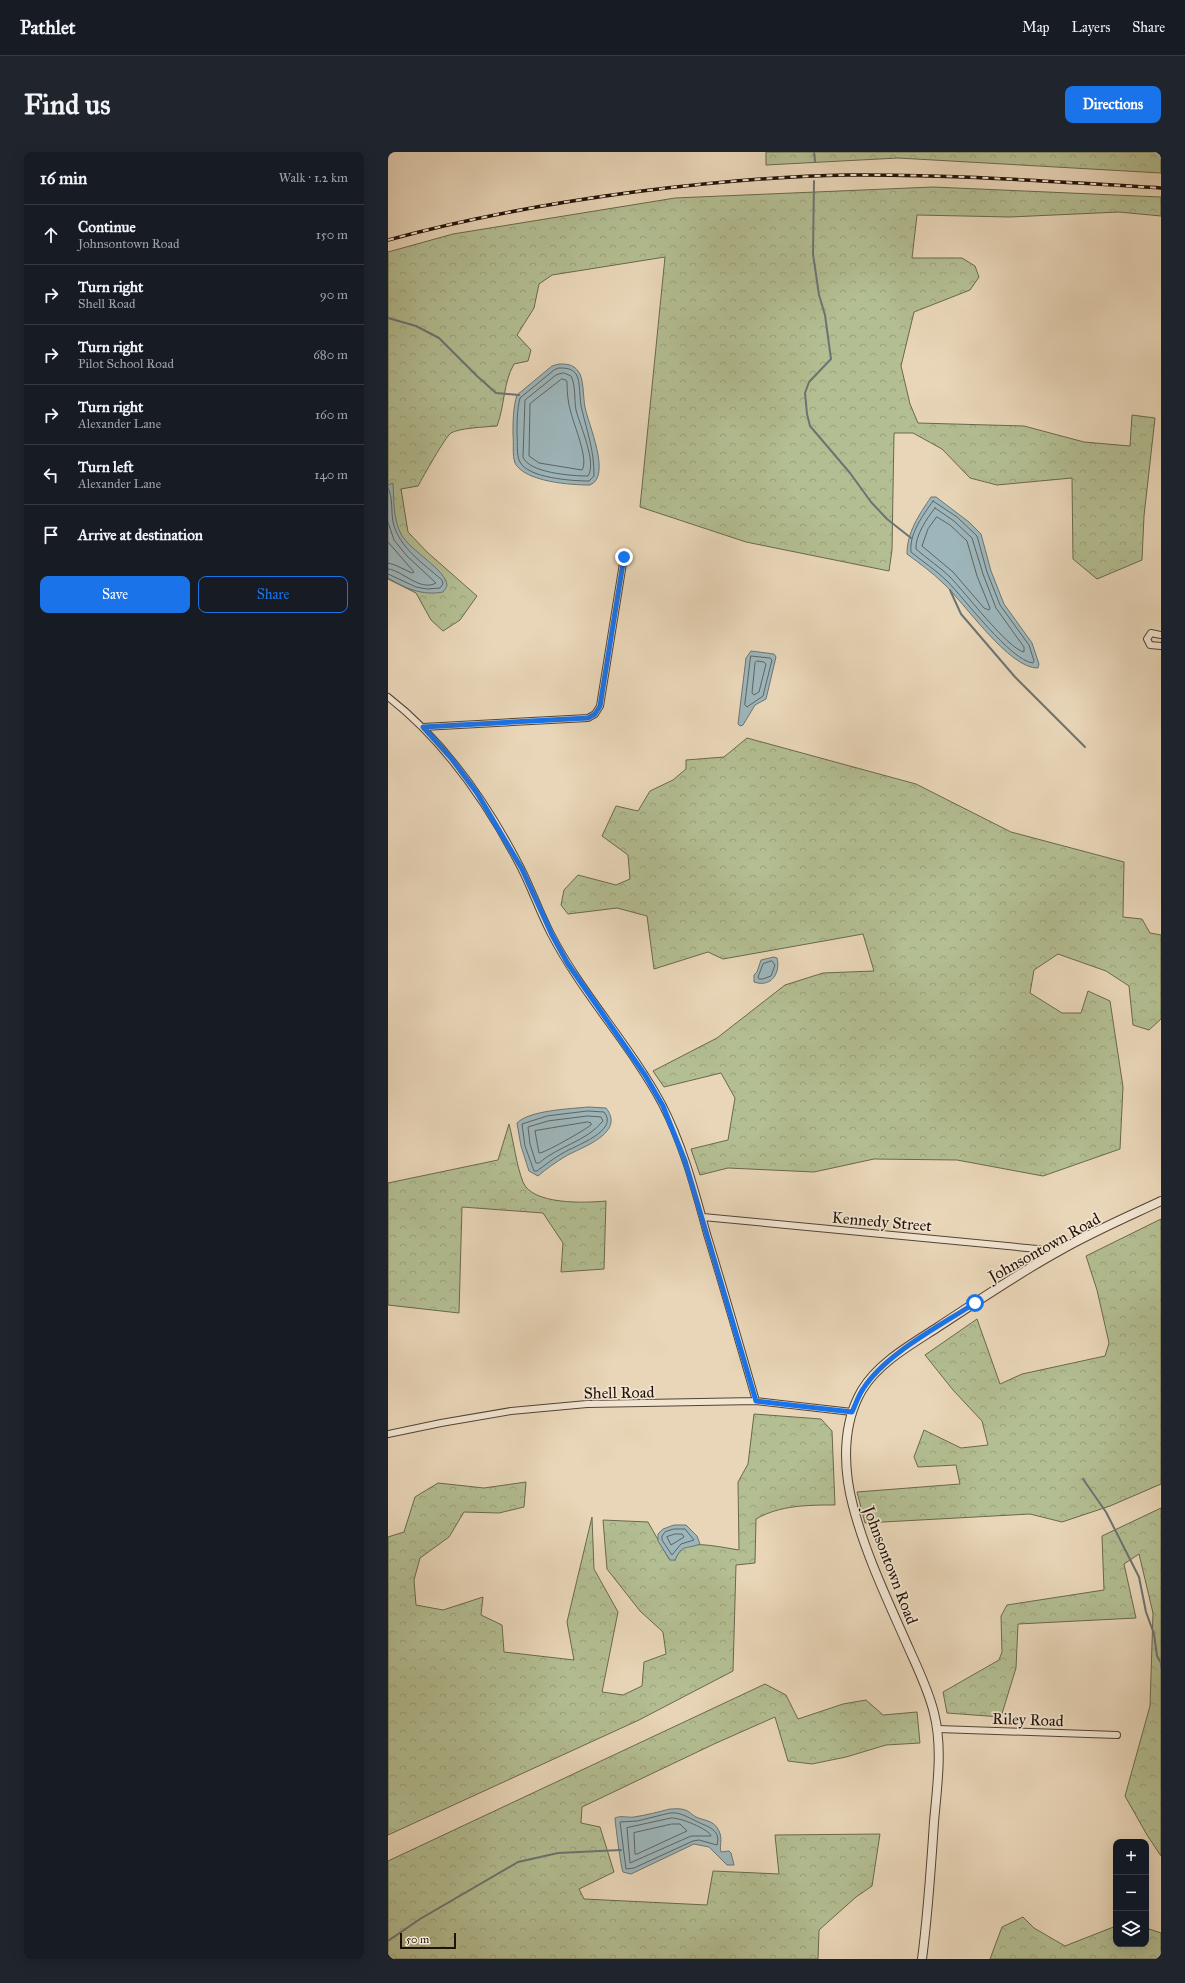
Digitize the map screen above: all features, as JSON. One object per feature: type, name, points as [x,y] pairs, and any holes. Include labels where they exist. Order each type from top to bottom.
[{"type":"street","points":[[423,727],[588,718],[595,714],[600,706],[624,557]]},
{"type":"street","points":[[1161,635],[1151,633],[1147,639],[1150,645],[1161,646]]},
{"type":"street","points":[[388,697],[423,727],[451,758],[477,793],[522,869],[552,935],[568,964],[645,1075],[660,1100],[683,1155],[756,1401]]},
{"type":"street","name":"Johnsontown Road","points":[[922,1959],[935,1818],[938,1771],[938,1729],[930,1698],[874,1569],[852,1504],[846,1473],[846,1440],[852,1412],[862,1390],[880,1368],[906,1348],[1059,1250],[1161,1201]]},
{"type":"street","name":"Kennedy Street","points":[[702,1217],[1059,1250]]},
{"type":"street","name":"Shell Road","points":[[388,1434],[441,1423],[541,1407],[587,1404],[756,1401],[852,1412]]},
{"type":"street","name":"Riley Road","points":[[938,1729],[1117,1735]]},
{"type":"green space","points":[[766,152],[1161,152],[1161,173],[898,158],[766,165]]},
{"type":"green space","points":[[933,187],[1161,197],[1161,216],[1119,212],[1010,217],[917,215],[912,258],[962,258],[975,266],[979,277],[970,290],[914,312],[901,366],[910,404],[918,423],[1024,426],[1084,442],[1130,446],[1132,415],[1155,418],[1144,516],[1142,560],[1097,579],[1073,559],[1072,478],[997,485],[970,478],[942,449],[913,433],[894,433],[892,550],[889,571],[746,542],[640,507],[665,257],[552,275],[539,284],[534,308],[517,335],[531,350],[528,361],[514,364],[510,371],[497,426],[466,429],[451,433],[439,449],[418,486],[401,489],[408,532],[427,552],[477,596],[460,620],[443,631],[431,620],[416,593],[388,579],[388,252],[453,234],[675,198]]},
{"type":"green space","points":[[747,738],[916,784],[1011,832],[1124,862],[1123,917],[1142,919],[1150,933],[1161,935],[1161,1019],[1149,1030],[1133,1025],[1129,986],[1106,971],[1058,954],[1034,970],[1030,993],[1062,1013],[1081,1013],[1088,991],[1110,1001],[1123,1087],[1120,1149],[1043,1176],[957,1160],[874,1159],[814,1172],[728,1168],[700,1175],[691,1149],[728,1140],[735,1098],[721,1073],[664,1087],[653,1071],[717,1038],[785,985],[823,973],[874,971],[863,934],[723,959],[708,952],[654,969],[647,916],[617,908],[568,914],[561,905],[564,890],[578,875],[616,885],[630,879],[628,855],[602,836],[616,806],[638,811],[650,791],[673,780],[686,769],[686,760],[724,757]]},
{"type":"green space","points":[[509,1124],[523,1182],[528,1190],[548,1199],[560,1201],[606,1201],[604,1269],[561,1272],[563,1243],[543,1213],[462,1207],[459,1313],[388,1305],[388,1183],[498,1160]]},
{"type":"green space","points":[[1161,1219],[1161,1484],[1110,1506],[1062,1522],[1030,1514],[865,1523],[857,1492],[960,1484],[956,1465],[918,1467],[914,1457],[924,1430],[961,1448],[988,1445],[982,1421],[953,1390],[925,1355],[977,1319],[1000,1384],[1022,1374],[1105,1356],[1109,1343],[1097,1290],[1086,1256]]},
{"type":"green space","points":[[754,1414],[821,1419],[832,1431],[835,1505],[785,1508],[765,1514],[756,1519],[755,1563],[736,1565],[733,1671],[639,1720],[388,1835],[388,1537],[404,1532],[415,1497],[438,1483],[484,1488],[526,1482],[524,1507],[499,1513],[464,1512],[449,1537],[420,1558],[414,1580],[416,1605],[443,1610],[483,1597],[481,1615],[502,1625],[504,1652],[574,1660],[567,1622],[592,1517],[594,1569],[618,1612],[602,1692],[623,1695],[642,1686],[644,1662],[666,1654],[663,1632],[640,1611],[607,1569],[603,1520],[648,1522],[669,1559],[675,1560],[677,1554],[684,1547],[689,1545],[739,1550],[738,1482],[748,1464]]},
{"type":"green space","points":[[1161,1508],[1161,1856],[1147,1835],[1125,1796],[1150,1706],[1153,1613],[1139,1554],[1124,1564],[1136,1618],[1018,1624],[1016,1668],[1001,1717],[947,1713],[943,1692],[999,1660],[1002,1652],[1001,1616],[1007,1605],[1104,1590],[1102,1536]]},
{"type":"green space","points":[[765,1684],[786,1695],[798,1719],[843,1704],[866,1700],[883,1715],[917,1712],[920,1743],[886,1745],[846,1757],[812,1764],[788,1761],[775,1717],[714,1744],[582,1807],[581,1823],[600,1827],[614,1872],[579,1889],[584,1899],[707,1905],[713,1871],[779,1874],[775,1835],[880,1834],[872,1886],[856,1897],[819,1930],[818,1959],[388,1959],[388,1861]]},
{"type":"green space","points":[[1023,1917],[1034,1928],[1065,1946],[1113,1927],[1113,1947],[1149,1947],[1149,1929],[1161,1933],[1161,1959],[990,1959],[1002,1927]]},
{"type":"water","points":[[567,364],[572,366],[580,374],[585,407],[599,461],[599,471],[596,480],[590,485],[561,483],[538,478],[520,469],[514,460],[513,420],[517,395],[552,366]]},
{"type":"water","points":[[393,483],[395,515],[398,528],[412,547],[441,574],[447,586],[443,592],[421,592],[401,585],[388,578],[388,485]]},
{"type":"water","points":[[931,497],[936,497],[969,522],[981,534],[991,571],[1004,604],[1032,643],[1039,664],[1038,668],[1026,665],[1014,658],[1001,647],[943,583],[907,554],[911,531]]},
{"type":"water","points":[[751,651],[774,654],[776,657],[766,699],[755,705],[743,725],[740,726],[738,724],[746,658]]},
{"type":"water","points":[[774,957],[777,958],[778,964],[776,974],[773,978],[765,983],[754,982],[754,975],[757,972],[761,960]]},
{"type":"water","points":[[588,1107],[606,1108],[611,1117],[610,1125],[606,1132],[600,1138],[566,1156],[538,1176],[529,1171],[521,1146],[517,1123],[531,1115]]},
{"type":"water","points":[[674,1525],[686,1525],[697,1536],[700,1544],[682,1549],[675,1560],[670,1560],[658,1541],[658,1534],[663,1529]]},
{"type":"water","points":[[670,1809],[683,1809],[696,1817],[709,1821],[715,1825],[720,1834],[721,1852],[729,1851],[731,1853],[734,1865],[727,1865],[709,1847],[694,1844],[631,1874],[623,1872],[615,1818],[634,1817]]},
{"type":"waterway","points":[[814,152],[815,161]]},
{"type":"waterway","points":[[814,181],[813,254],[819,295],[825,315],[831,359],[809,382],[805,393],[810,426],[850,473],[871,502],[887,519],[911,538]]},
{"type":"waterway","points":[[388,318],[416,326],[439,338],[496,393],[519,395]]},
{"type":"waterway","points":[[950,590],[961,614],[1015,677],[1085,747]]},
{"type":"waterway","points":[[1083,1479],[1106,1512],[1139,1577],[1146,1612],[1154,1634],[1157,1656],[1161,1663]]},
{"type":"waterway","points":[[388,1941],[420,1919],[518,1862],[558,1853],[621,1850]]},
{"type":"railway","points":[[388,240],[480,218],[572,201],[634,192],[768,178],[848,175],[927,176],[1161,188]]},
{"type":"route","points":[[624,557],[600,706],[595,714],[588,718],[423,727],[451,758],[477,793],[522,869],[552,935],[568,964],[645,1075],[663,1106],[685,1161],[756,1401],[852,1412],[862,1390],[880,1368],[906,1348],[975,1303]]}]
